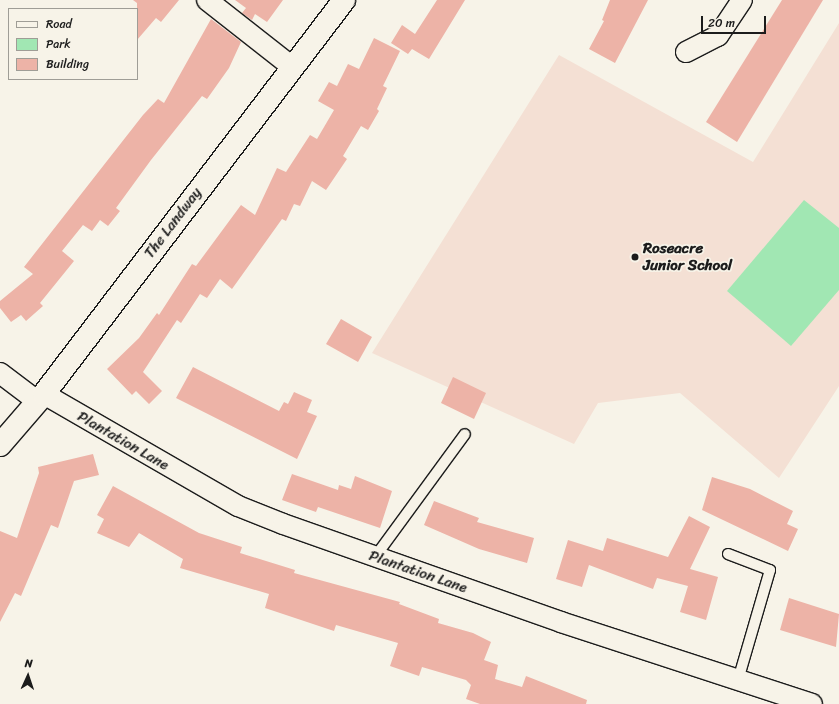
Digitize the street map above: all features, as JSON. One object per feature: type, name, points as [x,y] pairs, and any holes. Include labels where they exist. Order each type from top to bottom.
[{"type":"street","points":[[207,0],[292,67]]},
{"type":"street","name":"The Landway","points":[[0,445],[40,398],[344,0]]},
{"type":"street","points":[[686,52],[718,36],[742,0]]},
{"type":"street","name":"Plantation Lane","points":[[0,373],[40,398],[238,506],[375,558],[812,704]]},
{"type":"lane","points":[[375,558],[465,434]]},
{"type":"lane","points":[[728,554],[770,570],[738,680]]},
{"type":"shaded area","name":"Roseacre Junior School","points":[[839,23],[839,386],[779,478],[680,393],[598,403],[574,444],[372,353],[559,55],[753,162]]},
{"type":"green space","points":[[804,200],[839,228],[839,290],[791,346],[727,291]]},
{"type":"building","points":[[133,0],[179,0],[161,22],[156,18],[138,39],[137,3]]},
{"type":"building","points":[[235,0],[283,0],[267,22],[255,14],[252,20],[242,13],[246,8]]},
{"type":"building","points":[[437,0],[465,0],[429,59],[412,49],[408,54],[391,43],[402,25],[415,34]]},
{"type":"building","points":[[610,0],[648,0],[615,63],[589,49],[604,21],[602,20]]},
{"type":"building","points":[[782,0],[823,0],[737,142],[706,122]]},
{"type":"building","points":[[211,19],[241,42],[229,68],[207,99],[202,96],[151,160],[116,208],[120,211],[108,226],[100,220],[92,231],[83,225],[62,251],[74,261],[40,303],[43,306],[26,321],[21,315],[11,322],[0,308],[0,301],[33,274],[24,267],[143,115],[158,99],[164,103]]},
{"type":"building","points":[[374,38],[400,51],[383,86],[387,88],[377,109],[379,111],[368,130],[361,126],[343,156],[347,159],[326,190],[312,181],[300,206],[294,204],[286,221],[282,219],[232,289],[220,279],[207,298],[200,294],[181,323],[177,320],[143,372],[162,391],[149,404],[136,391],[132,395],[107,369],[139,338],[157,313],[159,315],[192,264],[196,266],[241,205],[255,215],[277,168],[286,172],[310,135],[317,139],[334,110],[318,101],[329,82],[337,86],[348,64],[359,69]]},
{"type":"building","points":[[341,319],[372,337],[358,362],[326,344]]},
{"type":"building","points":[[193,367],[279,411],[284,402],[288,404],[294,392],[312,400],[307,412],[317,416],[297,459],[176,398]]},
{"type":"building","points":[[453,377],[486,393],[474,419],[441,403]]},
{"type":"building","points":[[93,454],[99,475],[74,481],[58,528],[51,525],[21,596],[15,593],[0,622],[0,531],[17,538],[39,473],[38,467]]},
{"type":"building","points":[[292,474],[338,490],[339,485],[351,489],[355,476],[392,491],[380,528],[318,507],[316,512],[282,500]]},
{"type":"building","points":[[712,477],[750,489],[793,511],[787,524],[798,529],[788,551],[702,510]]},
{"type":"building","points":[[113,486],[199,533],[242,547],[240,553],[295,570],[294,573],[400,602],[399,604],[439,619],[438,623],[473,633],[491,642],[484,660],[498,665],[495,679],[522,687],[526,676],[587,700],[586,704],[480,704],[466,699],[471,685],[466,680],[422,667],[419,676],[390,666],[398,643],[336,625],[334,631],[265,608],[269,594],[180,568],[183,559],[139,533],[129,547],[97,533],[104,519],[97,515]]},
{"type":"building","points":[[434,501],[479,518],[477,522],[534,538],[527,563],[479,549],[424,525]]},
{"type":"building","points":[[689,516],[710,527],[690,569],[718,577],[706,620],[680,612],[688,586],[657,578],[653,589],[589,565],[582,587],[556,579],[568,540],[603,551],[607,538],[668,557]]},
{"type":"building","points":[[789,598],[839,614],[836,647],[780,630]]},
{"type":"place","name":"Roseacre Junior School","points":[[635,257]]}]
